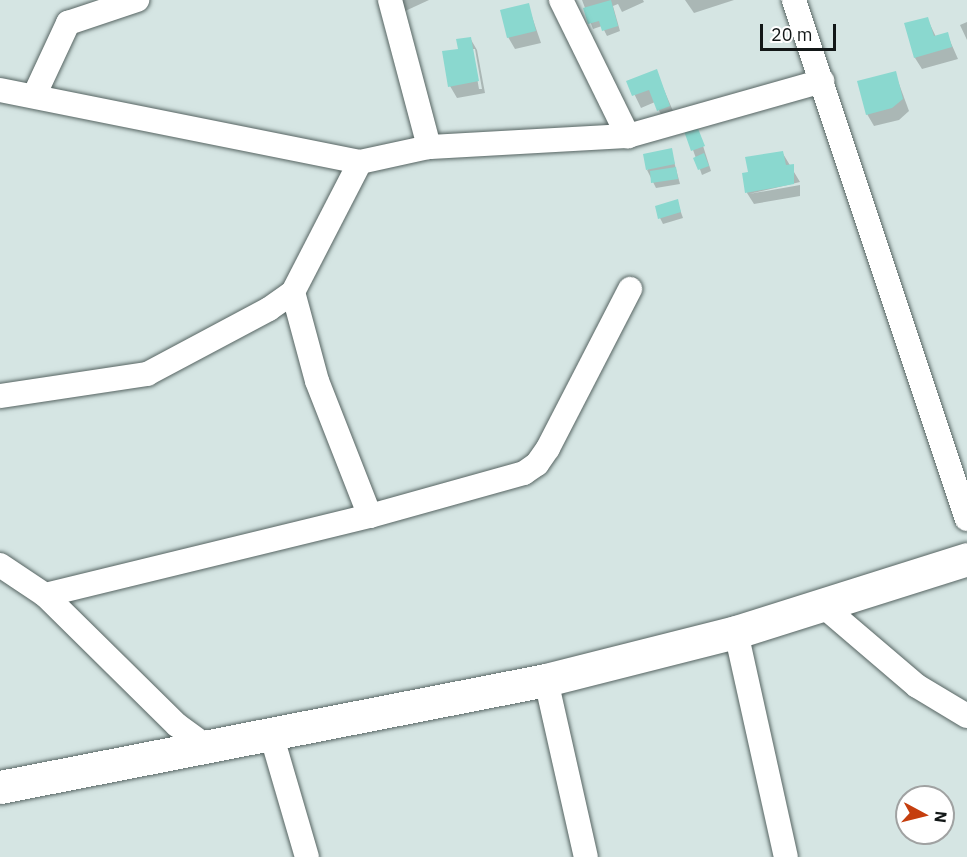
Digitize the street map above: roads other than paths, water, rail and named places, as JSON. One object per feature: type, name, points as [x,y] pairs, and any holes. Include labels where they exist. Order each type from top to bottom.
[{"type":"street","points":[[34,96],[68,23],[137,0]]},
{"type":"street","points":[[390,0],[429,147]]},
{"type":"street","points":[[561,0],[628,136]]},
{"type":"street","points":[[795,0],[967,519]]},
{"type":"street","points":[[0,90],[360,162],[429,147],[628,136],[822,81]]},
{"type":"street","points":[[0,396],[147,374],[186,356],[293,292],[360,162]]},
{"type":"street","points":[[45,595],[370,516],[524,472],[537,464],[630,289]]},
{"type":"street","points":[[293,292],[317,381],[370,516]]},
{"type":"street","points":[[0,788],[546,680],[736,632],[967,559]]},
{"type":"street","points":[[0,565],[45,595],[177,725],[206,746]]},
{"type":"street","points":[[822,605],[917,686],[967,716]]},
{"type":"street","points":[[736,632],[786,857]]},
{"type":"street","points":[[546,680],[586,857]]},
{"type":"street","points":[[271,734],[307,857]]}]
